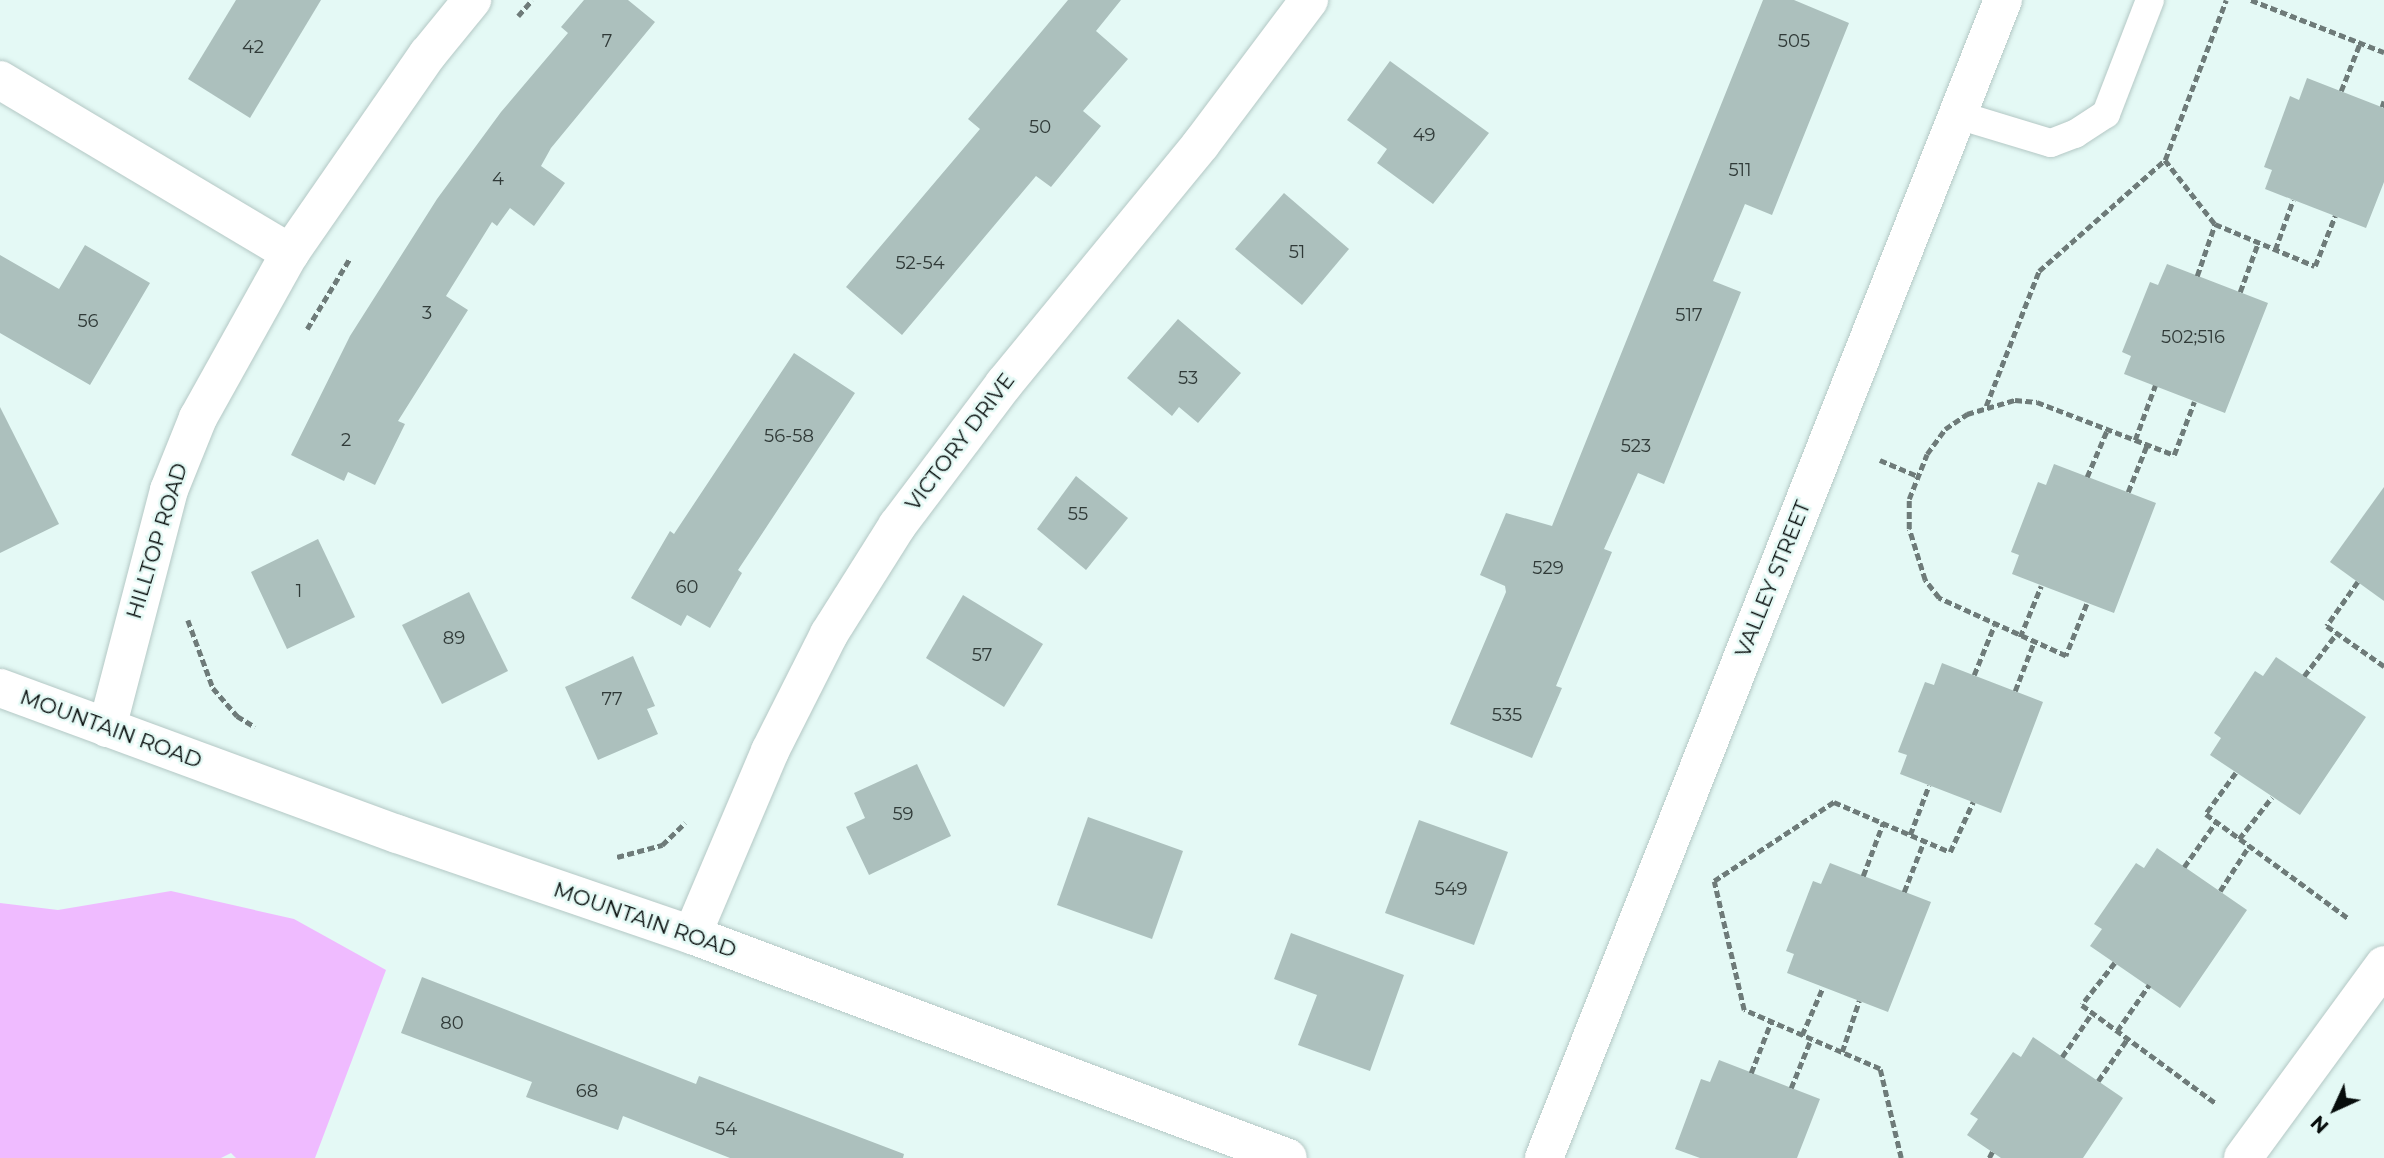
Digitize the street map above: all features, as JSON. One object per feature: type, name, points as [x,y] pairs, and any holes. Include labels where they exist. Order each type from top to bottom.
[{"type":"street","name":"HILLTOP ROAD","points":[[107,728],[169,490],[198,418],[290,253],[428,54],[472,0]]},
{"type":"street","name":"VICTORY DRIVE","points":[[692,935],[776,740],[829,634],[897,526],[1003,384],[1201,144],[1310,0]]},
{"type":"street","name":"VALLEY STREET","points":[[1544,1158],[2003,0]]},
{"type":"street","points":[[0,80],[290,253]]},
{"type":"street","name":"MOUNTAIN ROAD","points":[[0,688],[692,935],[1288,1158]]},
{"type":"street","points":[[2243,1158],[2384,965]]},
{"type":"lane","points":[[1958,115],[2051,143],[2075,134],[2106,114],[2150,0]]},
{"type":"path","points":[[512,25],[532,0]]},
{"type":"path","points":[[1986,407],[2039,271],[2165,160],[2226,0]]},
{"type":"path","points":[[2251,0],[2384,51]]},
{"type":"path","points":[[2340,91],[2360,43]]},
{"type":"path","points":[[2382,107],[2384,101]]},
{"type":"path","points":[[2165,160],[2215,224],[2315,266],[2335,216]]},
{"type":"path","points":[[2275,250],[2293,200]]},
{"type":"path","points":[[2197,276],[2215,224]]},
{"type":"path","points":[[2240,292],[2258,243]]},
{"type":"path","points":[[303,337],[351,256]]},
{"type":"path","points":[[2134,440],[2155,386]]},
{"type":"path","points":[[2087,604],[2066,656],[1951,607],[1925,580],[1909,529],[1909,499],[1916,475],[1945,429],[1986,407],[2015,400],[2037,402],[2174,455],[2194,402]]},
{"type":"path","points":[[2087,477],[2107,430]]},
{"type":"path","points":[[2128,492],[2147,445]]},
{"type":"path","points":[[1880,460],[1916,475]]},
{"type":"path","points":[[2358,582],[2327,626],[2384,666]]},
{"type":"path","points":[[2020,637],[2041,586]]},
{"type":"path","points":[[187,616],[188,629],[213,688],[237,716],[258,729]]},
{"type":"path","points":[[1973,676],[1994,626]]},
{"type":"path","points":[[2304,676],[2337,633]]},
{"type":"path","points":[[2015,691],[2034,642]]},
{"type":"path","points":[[2236,773],[2206,814],[2348,918]]},
{"type":"path","points":[[1910,835],[1929,785]]},
{"type":"path","points":[[2239,839],[2272,797]]},
{"type":"path","points":[[1901,1158],[1880,1069],[1744,1010],[1714,881],[1834,802],[1950,852],[1973,802]]},
{"type":"path","points":[[603,860],[662,845],[687,820]]},
{"type":"path","points":[[2184,867],[2216,822]]},
{"type":"path","points":[[1863,876],[1883,823]]},
{"type":"path","points":[[1904,892],[1924,841]]},
{"type":"path","points":[[2220,891],[2249,846]]},
{"type":"path","points":[[2115,963],[2082,1005],[2217,1104]]},
{"type":"path","points":[[2117,1031],[2149,985]]},
{"type":"path","points":[[1802,1035],[1823,987]]},
{"type":"path","points":[[1842,1052],[1859,1001]]},
{"type":"path","points":[[2062,1057],[2092,1013]]},
{"type":"path","points":[[1751,1073],[1771,1022]]},
{"type":"path","points":[[2098,1081],[2128,1038]]},
{"type":"path","points":[[1791,1088],[1811,1039]]},
{"type":"path","points":[[1989,1158],[1992,1152]]},
{"type":"shaded area","points":[[171,891],[294,919],[386,970],[315,1158],[236,1158],[231,1153],[221,1158],[0,1158],[0,903],[58,910]]},
{"type":"building","points":[[236,0],[321,0],[250,118],[188,79]]},
{"type":"building","points":[[584,0],[628,0],[655,22],[551,148],[541,166],[565,183],[534,226],[510,208],[497,226],[492,222],[446,296],[468,310],[398,421],[405,424],[375,485],[348,472],[344,481],[291,455],[350,336],[437,199],[501,112],[568,33],[561,27]]},
{"type":"building","points":[[1068,0],[1121,0],[1096,31],[1128,59],[1083,111],[1101,126],[1051,187],[1036,176],[902,335],[846,287],[980,129],[968,119]]},
{"type":"building","points":[[1763,0],[1794,0],[1849,23],[1772,215],[1745,204],[1713,281],[1741,292],[1664,484],[1638,473],[1604,549],[1612,552],[1556,686],[1562,688],[1532,758],[1450,724],[1506,592],[1505,586],[1480,575],[1506,513],[1552,526]]},
{"type":"building","points":[[1390,61],[1489,133],[1433,204],[1377,163],[1387,149],[1347,120]]},
{"type":"building","points":[[2307,78],[2384,108],[2384,182],[2366,228],[2265,189],[2272,170],[2264,167],[2290,96],[2299,100]]},
{"type":"building","points":[[1284,193],[1349,249],[1302,305],[1235,249]]},
{"type":"building","points":[[85,245],[150,283],[90,385],[0,333],[0,255],[59,289]]},
{"type":"building","points":[[2167,264],[2268,303],[2225,413],[2124,374],[2131,356],[2122,352],[2150,282],[2158,285]]},
{"type":"building","points":[[1178,319],[1241,373],[1198,423],[1179,407],[1172,416],[1127,378]]},
{"type":"building","points":[[794,353],[855,393],[738,570],[742,573],[710,628],[687,615],[681,626],[631,598],[670,531],[674,534]]},
{"type":"building","points":[[0,407],[59,524],[0,553]]},
{"type":"building","points":[[2054,464],[2156,503],[2114,613],[2012,574],[2019,555],[2011,552],[2038,482],[2046,485]]},
{"type":"building","points":[[1076,476],[1128,518],[1086,570],[1037,529]]},
{"type":"building","points":[[2384,487],[2384,601],[2330,562]]},
{"type":"building","points":[[318,539],[355,617],[287,649],[251,572]]},
{"type":"building","points":[[469,592],[508,671],[442,704],[402,625]]},
{"type":"building","points":[[963,595],[1043,644],[1004,707],[926,658]]},
{"type":"building","points":[[633,656],[655,706],[647,709],[658,734],[598,760],[565,687]]},
{"type":"building","points":[[2276,657],[2366,717],[2300,815],[2210,755],[2221,738],[2214,733],[2255,671],[2263,676]]},
{"type":"building","points":[[1942,663],[2043,702],[2001,813],[1900,774],[1907,755],[1898,752],[1925,682],[1934,685]]},
{"type":"building","points":[[917,764],[951,836],[869,875],[846,827],[865,818],[854,793]]},
{"type":"building","points":[[1088,817],[1183,851],[1152,939],[1057,905]]},
{"type":"building","points":[[1419,820],[1508,852],[1474,945],[1385,913]]},
{"type":"building","points":[[2157,848],[2247,910],[2180,1008],[2090,946],[2102,929],[2094,924],[2136,863],[2144,868]]},
{"type":"building","points":[[1830,863],[1931,902],[1888,1012],[1787,973],[1794,954],[1786,951],[1813,881],[1821,884]]},
{"type":"building","points":[[1291,933],[1404,975],[1370,1071],[1298,1045],[1317,995],[1274,979]]},
{"type":"building","points":[[422,977],[696,1084],[699,1076],[904,1154],[903,1158],[730,1158],[623,1116],[618,1130],[526,1097],[532,1082],[401,1033]]},
{"type":"building","points":[[2033,1037],[2123,1098],[2083,1158],[2001,1158],[1967,1135],[1978,1119],[1970,1114],[2013,1052],[2021,1057]]},
{"type":"building","points":[[1719,1060],[1820,1099],[1797,1158],[1700,1158],[1675,1149],[1701,1079],[1710,1082]]}]
